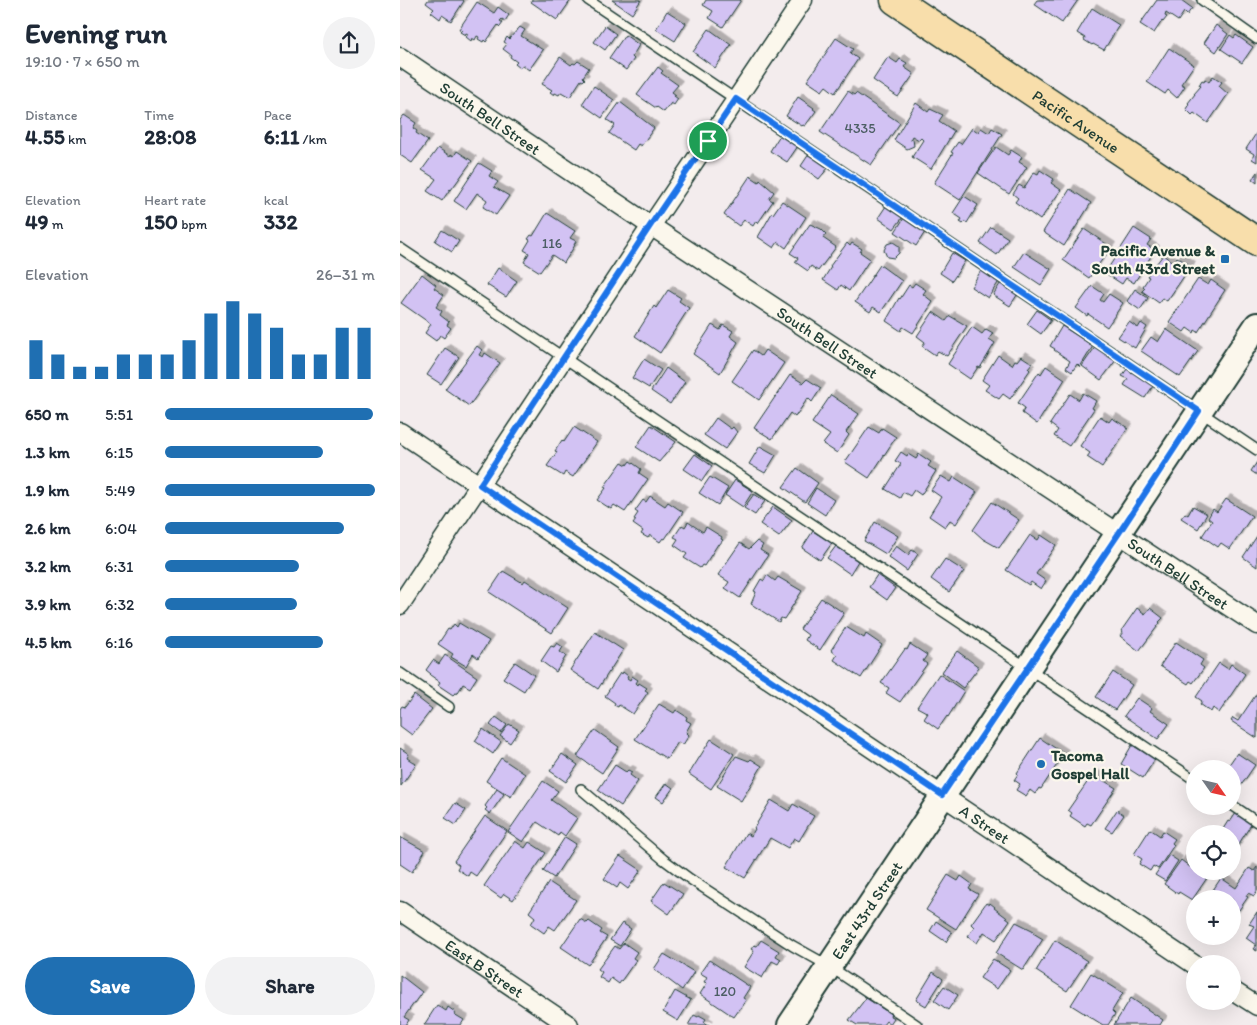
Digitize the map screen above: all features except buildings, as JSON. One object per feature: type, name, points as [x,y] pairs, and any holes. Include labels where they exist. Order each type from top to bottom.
[{"type":"main road","name":"Pacific Avenue","points":[[895,0],[1257,242]]},
{"type":"street","points":[[400,605],[650,226],[804,0]]},
{"type":"street","name":"South Bell Street","points":[[400,57],[650,226],[1257,625]]},
{"type":"street","name":"East 43rd Street","points":[[790,1025],[1257,325]]},
{"type":"street","name":"A Street","points":[[400,432],[1186,959]]},
{"type":"street","name":"East B Street","points":[[400,911],[569,1025]]},
{"type":"street","points":[[1241,996],[1257,1006]]},
{"type":"lane","points":[[588,0],[1257,450]]},
{"type":"lane","points":[[1202,0],[1257,39]]},
{"type":"lane","points":[[400,248],[1186,774]]},
{"type":"lane","points":[[400,674],[449,707]]},
{"type":"lane","points":[[581,789],[663,859],[690,879],[793,946],[829,966],[917,1025]]},
{"type":"lane","points":[[1241,811],[1257,822]]},
{"type":"place","name":"Pacific Avenue & South 43rd Street","points":[[1225,259]]},
{"type":"place","name":"Tacoma Gospel Hall","points":[[1041,764]]},
{"type":"route","points":[[736,99],[1199,411],[942,795],[480,485],[708,141],[736,99]]}]
